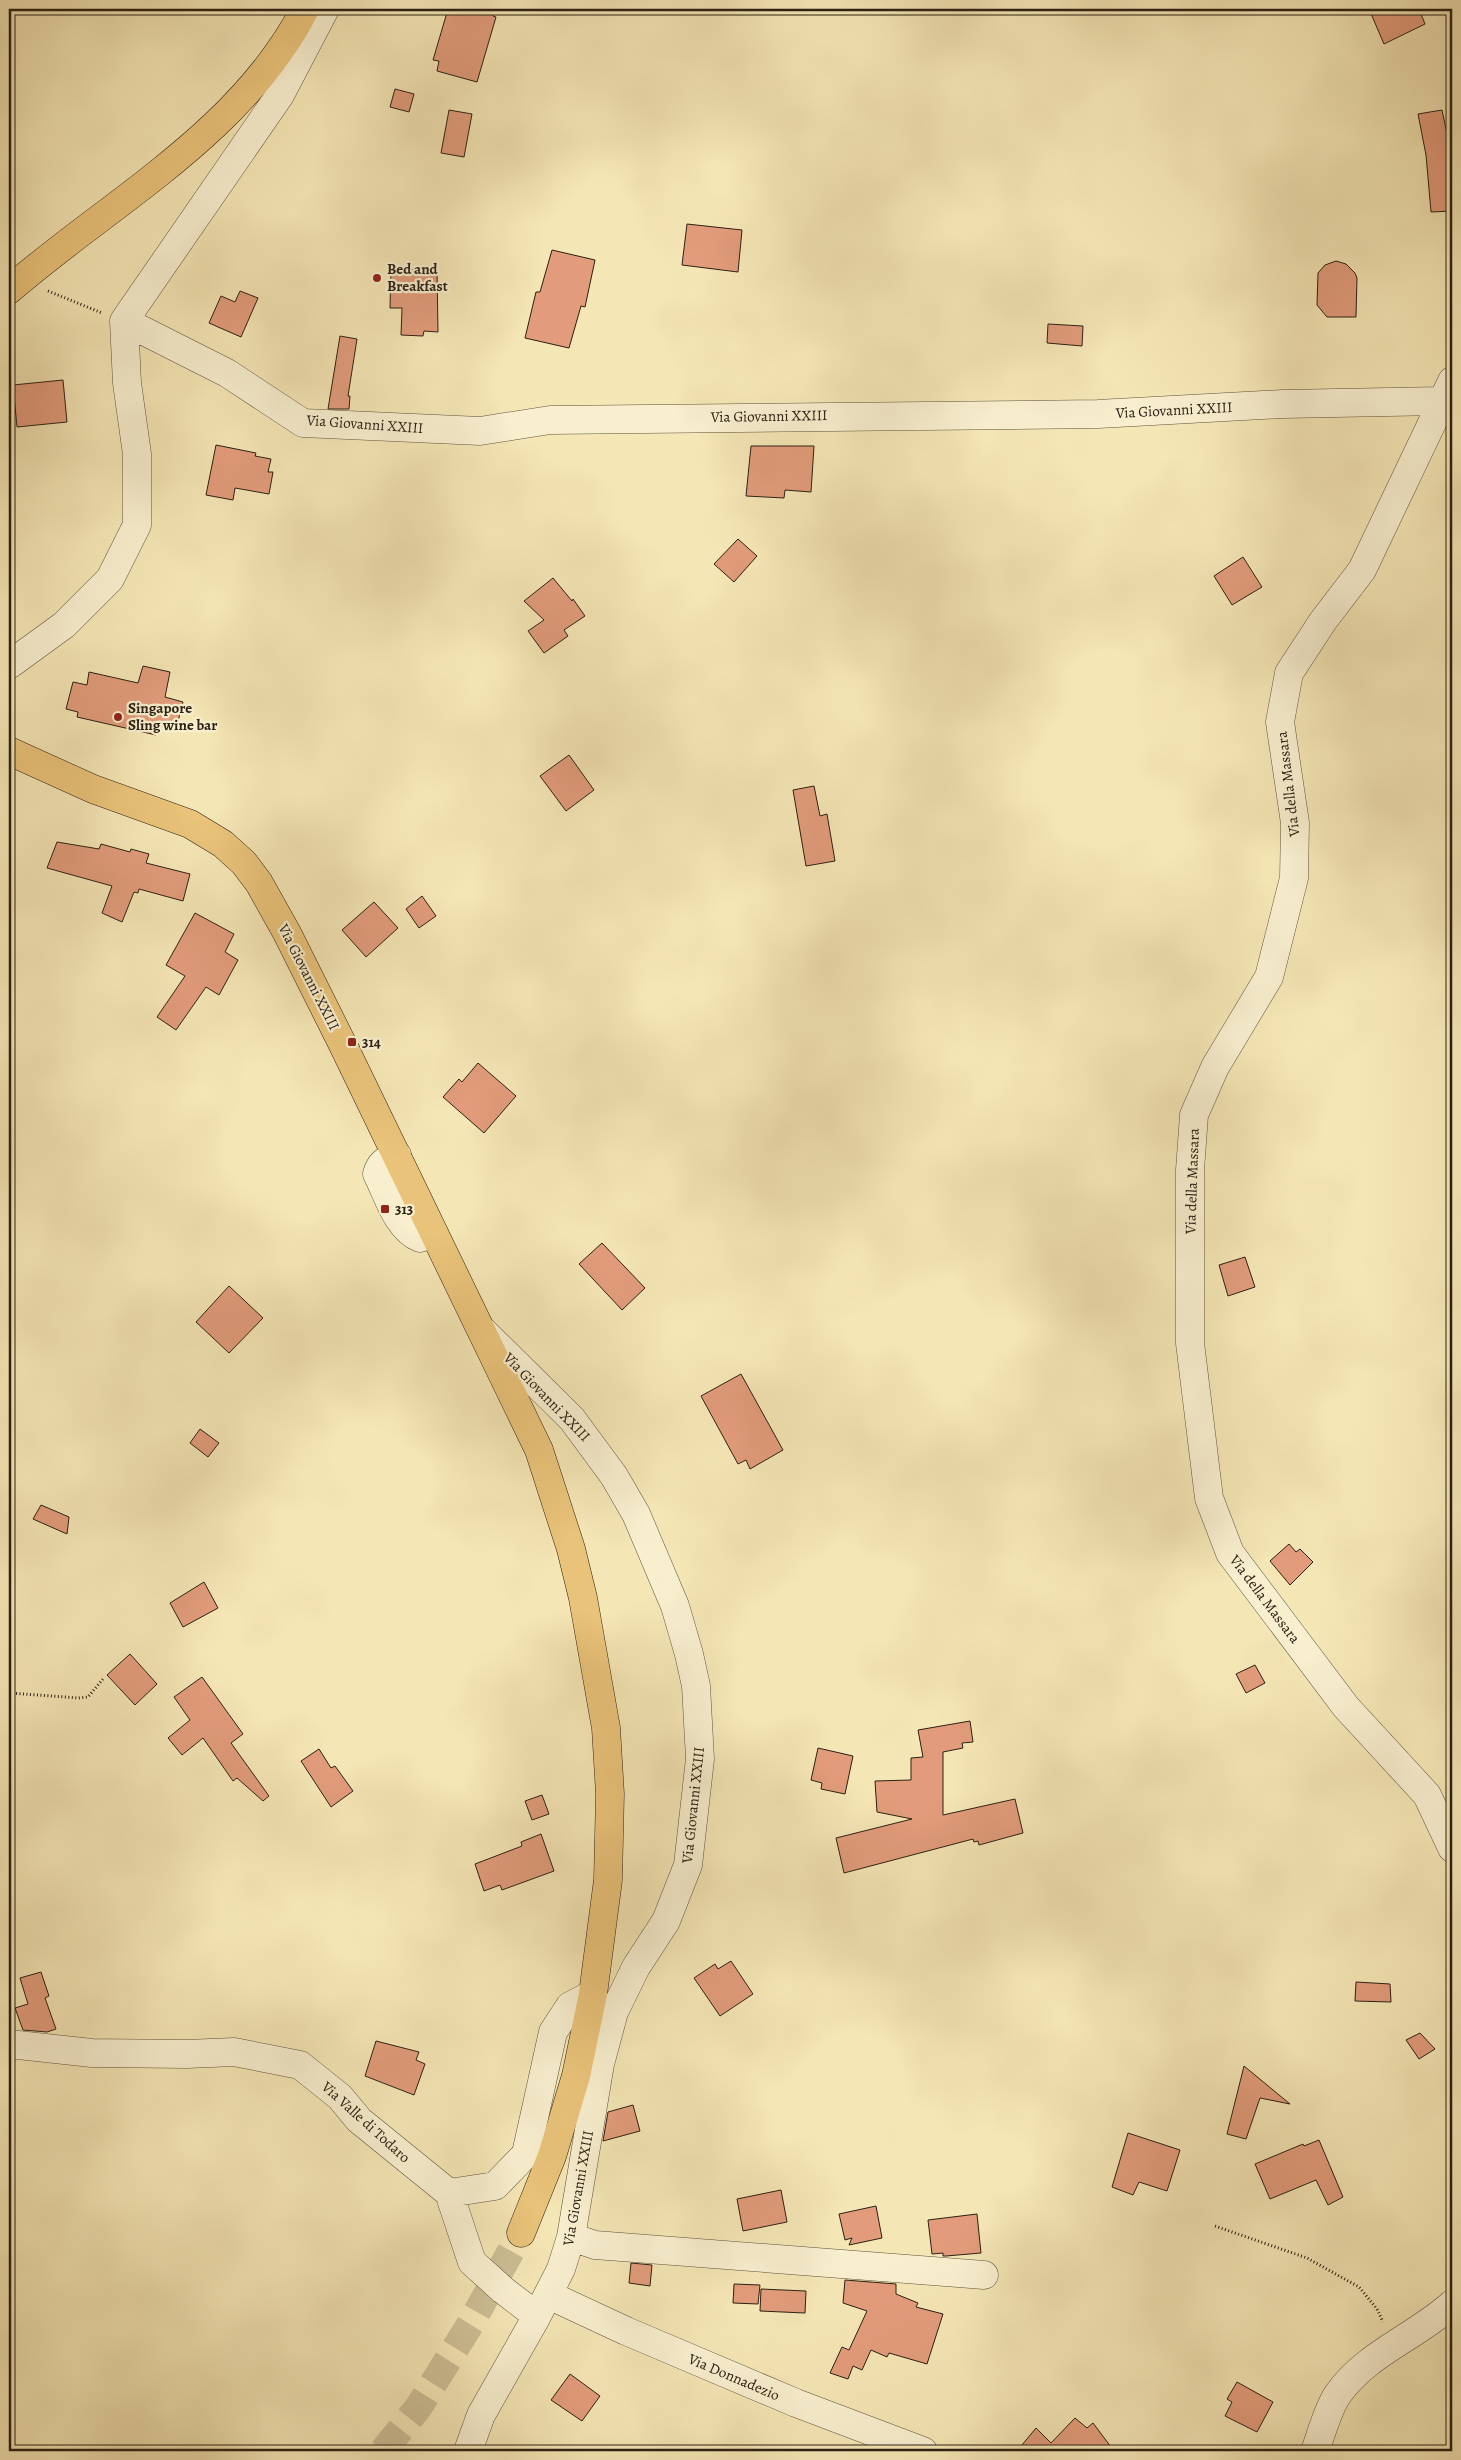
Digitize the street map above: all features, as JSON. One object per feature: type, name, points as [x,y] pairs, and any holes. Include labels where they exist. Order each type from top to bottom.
[{"type":"main road","points":[[13,281],[222,120],[259,80],[296,27],[305,9]]},
{"type":"main road","name":"Via Giovanni XXIII","points":[[9,751],[93,789],[190,824],[223,844],[244,863],[259,883],[287,933],[397,1155],[539,1450],[571,1549],[583,1598],[606,1728],[610,1794],[608,1880],[593,1994],[576,2076],[552,2156],[521,2233]]},
{"type":"street","points":[[9,665],[64,625],[110,579],[137,525],[136,454],[127,383],[124,321],[280,95],[325,9]]},
{"type":"street","name":"Via Giovanni XXIII","points":[[124,321],[227,373],[304,423],[480,430],[550,420],[1098,414],[1283,404],[1447,391]]},
{"type":"street","name":"Via della Massara","points":[[1447,391],[1362,570],[1323,622],[1289,673],[1280,722],[1295,823],[1294,878],[1269,977],[1215,1067],[1194,1114],[1190,1170],[1190,1343],[1209,1498],[1230,1553],[1346,1707],[1427,1795],[1452,1848]]},
{"type":"street","name":"Via Giovanni XXIII","points":[[468,2451],[481,2415],[543,2305],[561,2269],[571,2237],[600,2064],[614,2012],[636,1967],[666,1921],[688,1865],[700,1759],[696,1686],[675,1606],[636,1514],[614,1476],[572,1419],[482,1330]]},
{"type":"street","points":[[449,2193],[495,2186],[513,2170],[526,2154],[553,2032],[570,2006],[593,1994]]},
{"type":"street","name":"Via Valle di Todaro","points":[[9,2044],[92,2053],[187,2054],[234,2052],[300,2065],[340,2097],[359,2120],[449,2193]]},
{"type":"street","name":"Via Donnadezio","points":[[449,2193],[472,2262],[503,2290],[543,2305],[626,2331],[787,2400],[923,2451]]},
{"type":"street","points":[[571,2237],[595,2245],[984,2275]]},
{"type":"street","points":[[1315,2451],[1336,2395],[1361,2370],[1452,2304]]},
{"type":"path","points":[[13,281],[124,321]]},
{"type":"path","points":[[9,1693],[78,1698],[88,1697],[102,1679]]},
{"type":"path","points":[[1215,2226],[1306,2258],[1359,2287],[1377,2309],[1394,2346]]},
{"type":"building","points":[[448,9],[495,9],[493,16],[496,17],[477,82],[437,71],[439,61],[433,60]]},
{"type":"building","points":[[1369,9],[1419,9],[1425,24],[1384,44]]},
{"type":"building","points":[[395,89],[414,94],[409,112],[390,107]]},
{"type":"building","points":[[449,110],[472,114],[464,157],[441,153]]},
{"type":"building","points":[[1442,110],[1452,158],[1452,211],[1431,212],[1426,155],[1418,114]]},
{"type":"building","points":[[687,224],[742,230],[738,272],[682,265]]},
{"type":"building","points":[[552,250],[595,260],[585,307],[581,306],[569,348],[525,338],[536,292],[540,292]]},
{"type":"building","points":[[1336,261],[1346,264],[1355,273],[1357,278],[1356,317],[1327,317],[1317,305],[1318,273],[1325,265]]},
{"type":"building","points":[[391,269],[437,270],[438,332],[424,331],[423,336],[401,335],[402,308],[390,308]]},
{"type":"building","points":[[240,291],[258,298],[241,337],[209,323],[221,296],[235,302]]},
{"type":"building","points":[[1048,324],[1083,326],[1082,346],[1047,343]]},
{"type":"building","points":[[340,336],[357,339],[348,396],[350,396],[349,409],[328,409]]},
{"type":"building","points":[[63,380],[67,422],[17,427],[13,385]]},
{"type":"building","points":[[216,445],[256,453],[255,456],[271,459],[268,472],[273,472],[269,494],[235,488],[233,500],[206,495]]},
{"type":"building","points":[[751,446],[814,446],[811,492],[785,490],[784,498],[746,496]]},
{"type":"building","points":[[738,539],[757,556],[734,582],[714,564]]},
{"type":"building","points":[[1243,557],[1262,587],[1232,605],[1214,576]]},
{"type":"building","points":[[553,578],[572,601],[573,599],[585,616],[564,630],[568,636],[544,653],[528,631],[544,620],[524,601]]},
{"type":"building","points":[[143,666],[170,672],[165,697],[183,702],[176,729],[158,725],[156,735],[77,717],[78,712],[66,709],[73,682],[87,685],[89,672],[138,683]]},
{"type":"building","points":[[569,755],[594,790],[566,811],[540,776]]},
{"type":"building","points":[[814,786],[820,816],[827,814],[835,861],[806,866],[793,790]]},
{"type":"building","points":[[57,842],[99,849],[101,844],[130,852],[131,849],[149,854],[146,863],[190,874],[183,901],[139,889],[138,893],[134,892],[122,922],[102,913],[112,886],[47,868]]},
{"type":"building","points":[[422,896],[436,916],[419,928],[406,909]]},
{"type":"building","points":[[374,902],[398,928],[366,957],[342,930]]},
{"type":"building","points":[[195,913],[234,934],[225,952],[238,960],[219,995],[206,987],[176,1030],[157,1017],[185,976],[166,965]]},
{"type":"building","points":[[478,1063],[516,1096],[484,1133],[443,1097],[459,1079],[462,1082]]},
{"type":"building","points":[[602,1243],[645,1288],[622,1310],[579,1264]]},
{"type":"building","points":[[1245,1257],[1255,1287],[1228,1296],[1219,1265]]},
{"type":"building","points":[[229,1286],[263,1318],[229,1353],[196,1322]]},
{"type":"building","points":[[741,1374],[783,1450],[750,1469],[746,1460],[738,1464],[701,1396]]},
{"type":"building","points":[[200,1429],[219,1443],[208,1457],[190,1443]]},
{"type":"building","points":[[41,1505],[69,1517],[67,1534],[33,1519]]},
{"type":"building","points":[[1289,1544],[1296,1552],[1300,1549],[1313,1562],[1290,1585],[1270,1561]]},
{"type":"building","points":[[204,1582],[218,1608],[183,1627],[170,1603]]},
{"type":"building","points":[[130,1654],[157,1684],[135,1705],[107,1675]]},
{"type":"building","points":[[1255,1665],[1265,1683],[1246,1693],[1236,1674]]},
{"type":"building","points":[[202,1677],[243,1734],[231,1743],[269,1796],[263,1801],[237,1778],[233,1781],[203,1738],[182,1755],[168,1738],[190,1720],[174,1697]]},
{"type":"building","points":[[970,1721],[973,1742],[962,1743],[963,1748],[943,1752],[943,1815],[1015,1799],[1023,1833],[979,1845],[978,1841],[974,1842],[973,1839],[844,1873],[836,1838],[912,1819],[877,1812],[875,1781],[911,1780],[911,1758],[923,1757],[918,1730]]},
{"type":"building","points":[[818,1748],[853,1756],[845,1794],[821,1789],[822,1783],[811,1780]]},
{"type":"building","points":[[319,1749],[331,1768],[335,1766],[353,1791],[331,1807],[301,1761]]},
{"type":"building","points":[[542,1795],[549,1814],[532,1820],[525,1801]]},
{"type":"building","points":[[541,1834],[554,1871],[502,1890],[500,1885],[484,1891],[475,1864],[522,1846],[521,1842]]},
{"type":"building","points":[[731,1961],[753,1994],[720,2016],[694,1978],[715,1964],[718,1969]]},
{"type":"building","points":[[41,1972],[49,1996],[45,1998],[56,2029],[47,2032],[23,2030],[15,2008],[28,2004],[20,1978]]},
{"type":"building","points":[[1356,1982],[1390,1984],[1391,2002],[1355,2001]]},
{"type":"building","points":[[1420,2033],[1435,2049],[1419,2059],[1406,2040]]},
{"type":"building","points":[[376,2041],[419,2052],[416,2060],[425,2064],[414,2095],[365,2076]]},
{"type":"building","points":[[1244,2066],[1290,2104],[1260,2098],[1246,2139],[1227,2134]]},
{"type":"building","points":[[633,2105],[640,2131],[603,2141],[608,2112]]},
{"type":"building","points":[[1128,2133],[1180,2150],[1167,2191],[1139,2182],[1133,2195],[1112,2187]]},
{"type":"building","points":[[1319,2140],[1343,2197],[1328,2205],[1316,2180],[1270,2199],[1255,2164],[1303,2144],[1304,2146]]},
{"type":"building","points":[[781,2190],[787,2222],[743,2231],[737,2199]]},
{"type":"building","points":[[876,2206],[882,2238],[849,2245],[852,2238],[845,2240],[839,2214]]},
{"type":"building","points":[[977,2214],[981,2253],[946,2256],[943,2256],[943,2253],[932,2254],[928,2220]]},
{"type":"building","points":[[631,2263],[652,2265],[650,2286],[629,2283]]},
{"type":"building","points":[[845,2280],[896,2284],[896,2294],[918,2303],[916,2307],[943,2314],[927,2364],[889,2353],[887,2357],[871,2350],[862,2370],[853,2366],[848,2379],[830,2373],[842,2347],[849,2350],[867,2311],[843,2303]]},
{"type":"building","points":[[734,2284],[760,2285],[758,2304],[733,2303]]},
{"type":"building","points":[[761,2289],[806,2291],[805,2313],[760,2311]]},
{"type":"building","points":[[570,2374],[600,2396],[582,2421],[551,2400]]},
{"type":"building","points":[[1237,2382],[1273,2402],[1257,2432],[1225,2416],[1232,2402],[1227,2399]]},
{"type":"building","points":[[1075,2418],[1087,2428],[1093,2423],[1114,2451],[1017,2451],[1036,2428],[1051,2443]]},
{"type":"tunnel","points":[[383,2451],[418,2408],[471,2323],[521,2233]]},
{"type":"place","name":"Bed and Breakfast","points":[[377,278]]},
{"type":"place","name":"Singapore Sling wine bar","points":[[118,717]]},
{"type":"place","name":"314","points":[[352,1042]]},
{"type":"place","name":"313","points":[[385,1209]]}]
